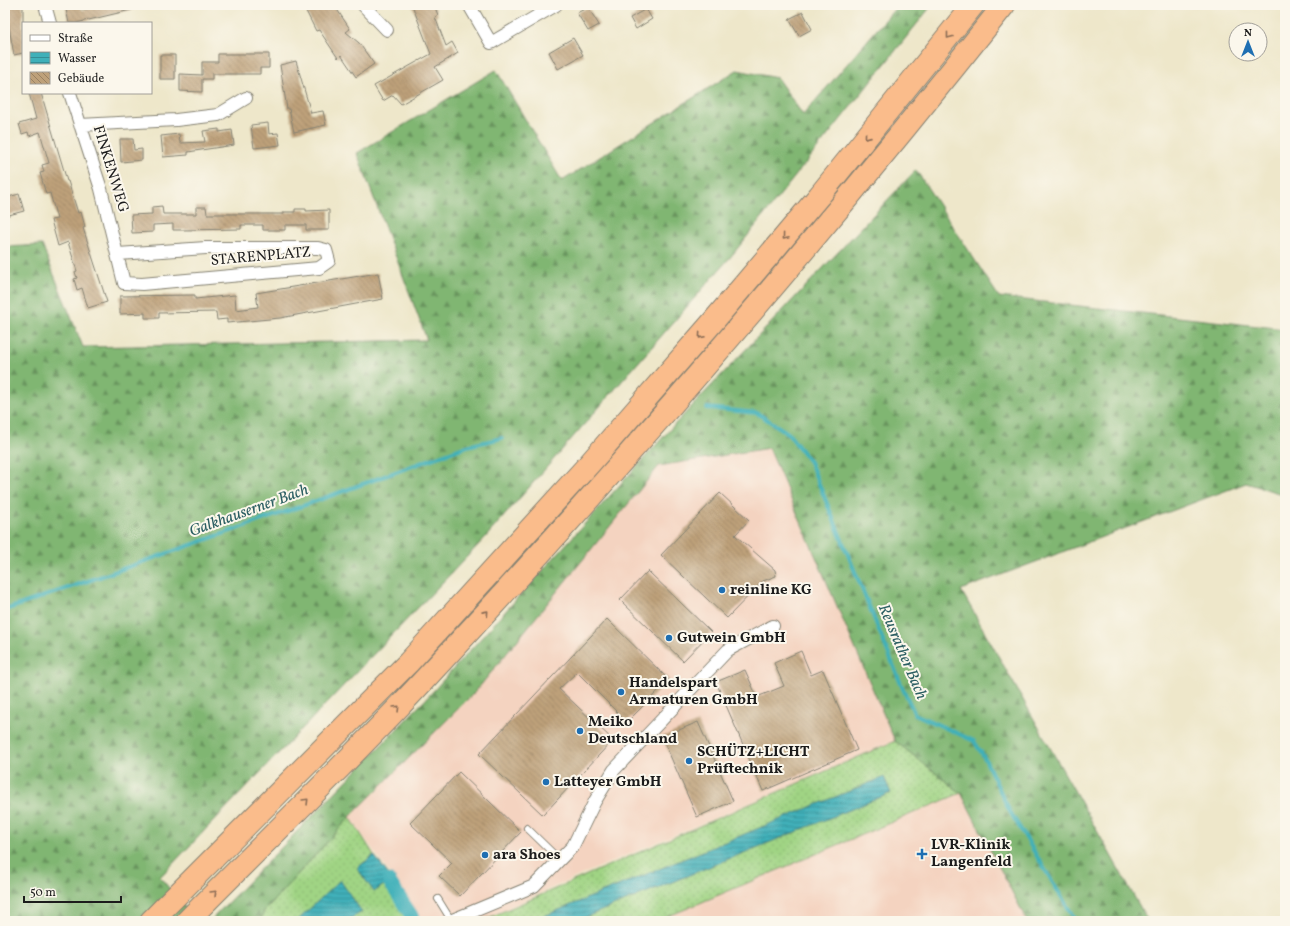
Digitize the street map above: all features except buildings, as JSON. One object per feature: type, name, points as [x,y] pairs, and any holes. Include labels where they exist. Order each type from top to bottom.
[{"type":"highway","points":[[150,921],[408,663],[590,463],[815,202],[973,5]]},
{"type":"highway","points":[[187,921],[424,681],[608,478],[728,342],[834,216],[1004,5]]},
{"type":"street","points":[[45,5],[50,22]]},
{"type":"street","points":[[364,5],[387,30]]},
{"type":"street","points":[[469,5],[491,42],[556,5]]},
{"type":"street","name":"FINKENWEG","points":[[70,94],[101,189],[118,254]]},
{"type":"street","points":[[80,125],[176,120],[218,115],[246,98]]},
{"type":"street","name":"STARENPLATZ","points":[[206,248],[318,248],[326,250],[328,261],[319,268],[142,284],[124,283],[118,254],[206,248]]},
{"type":"street","points":[[451,921],[534,886],[573,846],[595,801],[614,770],[728,650],[773,626]]},
{"type":"lane","points":[[527,828],[560,860]]},
{"type":"lane","points":[[438,899],[451,921]]},
{"type":"shaded area","points":[[769,448],[895,741],[583,874],[479,921],[423,921],[350,817],[476,691],[659,466]]},
{"type":"shaded area","name":"LVR-Klinik Langenfeld","points":[[987,782],[1067,921],[673,921],[671,915]]},
{"type":"green space","points":[[898,5],[932,5],[733,254],[484,539],[160,877],[196,921],[5,921],[5,247],[42,245],[83,347],[427,340],[357,153],[496,70],[562,181],[737,70],[777,78],[803,115]]},
{"type":"green space","points":[[916,170],[999,297],[1285,329],[1285,495],[1246,483],[961,590],[1148,921],[1027,921],[961,793],[895,741],[769,448],[659,466],[476,691],[350,817],[264,911],[260,921],[210,921],[426,699],[676,423]]},
{"type":"green space","points":[[895,741],[961,793],[657,921],[481,921]]},
{"type":"green space","points":[[350,817],[374,855],[357,868],[374,891],[386,883],[410,921],[260,921],[264,911]]},
{"type":"water","points":[[884,777],[891,793],[576,921],[532,921]]},
{"type":"water","points":[[374,855],[392,879],[374,892],[357,868]]},
{"type":"water","points":[[340,880],[362,912],[346,921],[297,921]]},
{"type":"waterway","name":"Reusrather Bach","points":[[707,408],[757,413],[788,433],[810,462],[903,689],[915,714],[974,741],[984,757],[1009,810],[1076,921]]},
{"type":"waterway","name":"Galkhauserner Bach","points":[[5,610],[305,505],[467,446],[502,438]]},
{"type":"waterway","points":[[389,881],[415,921]]},
{"type":"place","name":"reinline KG","points":[[722,590]]},
{"type":"place","name":"Gutwein GmbH","points":[[669,638]]},
{"type":"place","name":"Handelspart Armaturen GmbH","points":[[621,692]]},
{"type":"place","name":"Meiko Deutschland","points":[[580,731]]},
{"type":"place","name":"SCHÜTZ+LICHT Prüftechnik","points":[[689,761]]},
{"type":"place","name":"Latteyer GmbH","points":[[546,782]]},
{"type":"place","name":"LVR-Klinik Langenfeld","points":[[922,854]]},
{"type":"place","name":"ara Shoes","points":[[485,855]]}]
